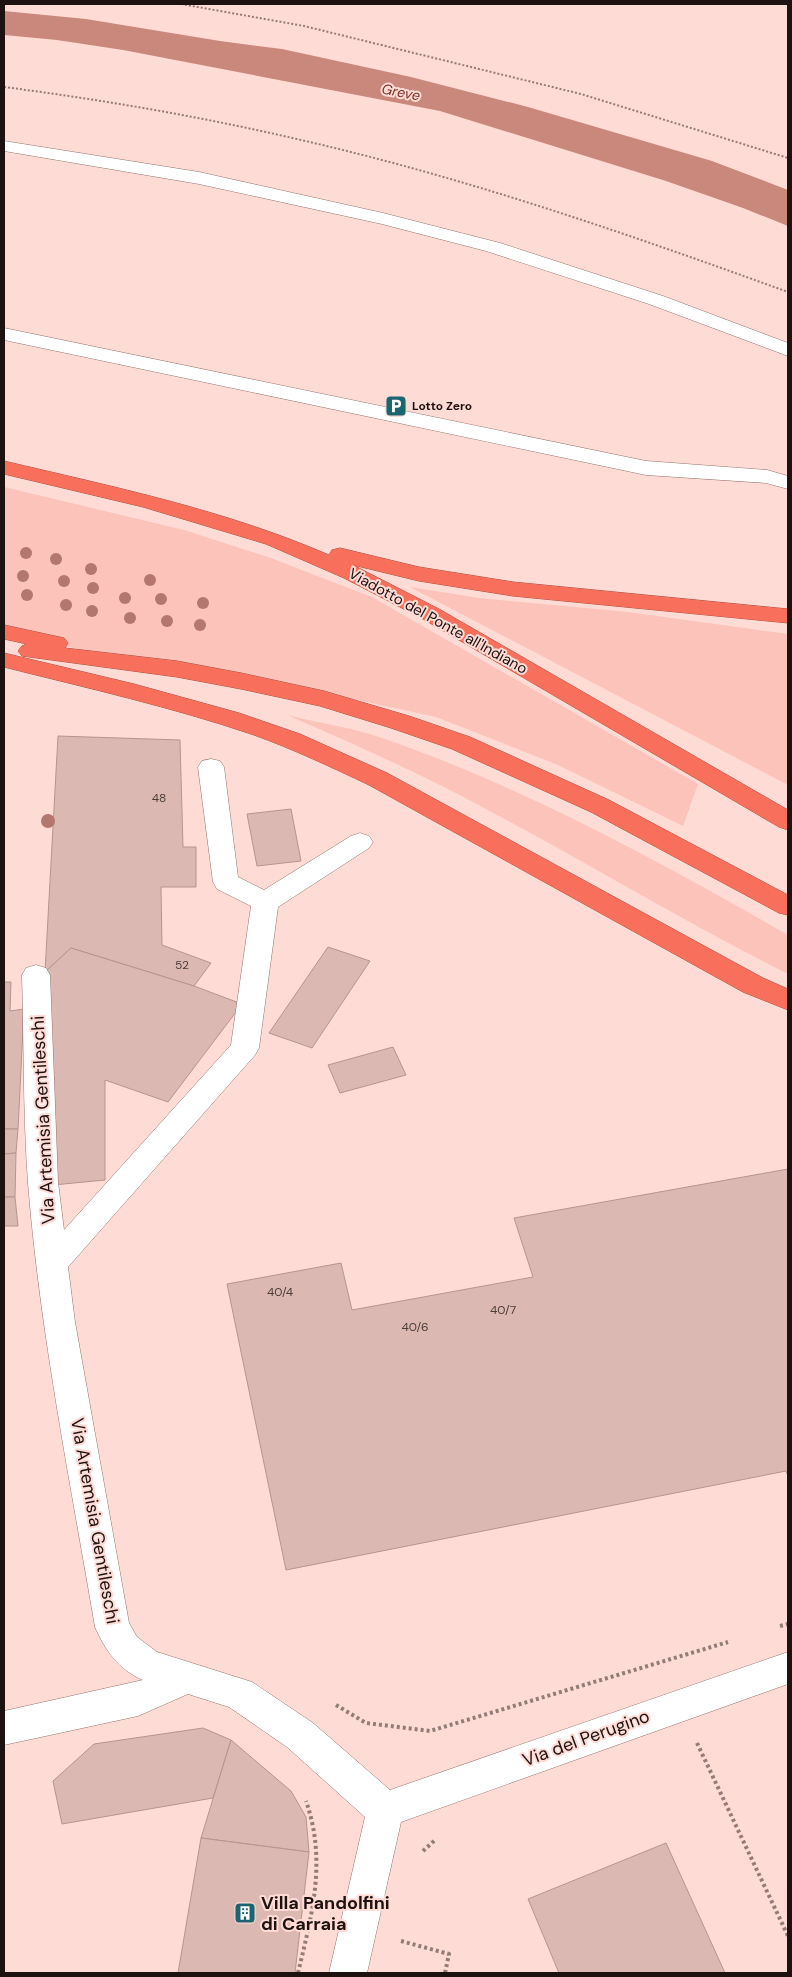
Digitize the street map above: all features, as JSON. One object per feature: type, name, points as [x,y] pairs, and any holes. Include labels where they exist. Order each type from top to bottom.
[{"type":"highway","name":"Viadotto del Ponte all'Indiano","points":[[4,468],[149,502],[274,539],[352,573],[430,614],[788,821]]},
{"type":"highway","points":[[274,539],[419,574],[513,590],[786,615]]},
{"type":"highway","points":[[4,632],[324,699],[461,742],[600,806],[788,906]]},
{"type":"highway","points":[[4,648],[177,669]]},
{"type":"highway","points":[[4,660],[153,696],[263,730],[330,757],[378,779],[753,984],[788,1000]]},
{"type":"street","points":[[4,146],[199,178],[382,219],[492,247],[656,300],[788,350]]},
{"type":"street","points":[[4,334],[646,468],[767,477],[788,483]]},
{"type":"street","points":[[211,767],[226,882],[265,902]]},
{"type":"street","points":[[52,1264],[245,1048],[265,902],[360,842]]},
{"type":"street","name":"Via Artemisia Gentileschi","points":[[36,974],[43,1182],[52,1264],[59,1322],[112,1627],[125,1648],[147,1665],[239,1694],[300,1735],[385,1810]]},
{"type":"street","name":"Via del Perugino","points":[[385,1810],[788,1668]]},
{"type":"street","points":[[4,1728],[138,1699],[187,1678]]},
{"type":"street","points":[[348,1973],[385,1810]]},
{"type":"path","points":[[181,4],[304,26],[581,94],[788,158]]},
{"type":"path","points":[[4,87],[114,102],[196,116],[388,163],[485,190],[619,232],[788,292]]},
{"type":"path","points":[[770,1629],[788,1624]]},
{"type":"path","points":[[334,1704],[366,1723],[430,1731],[733,1640]]},
{"type":"path","points":[[695,1738],[788,1933]]},
{"type":"path","points":[[298,1973],[316,1896],[317,1839],[304,1798]]},
{"type":"path","points":[[421,1855],[426,1847],[439,1837]]},
{"type":"path","points":[[403,1933],[400,1941],[449,1954],[445,1973]]},
{"type":"shaded area","points":[[4,487],[184,530],[268,557],[372,597],[698,784],[683,826],[558,765],[436,717],[279,683],[87,651],[4,632]]},
{"type":"shaded area","points":[[410,587],[479,598],[628,612],[788,634],[788,785]]},
{"type":"shaded area","points":[[287,715],[379,737],[432,756],[536,801],[639,852],[788,935],[788,974],[715,936],[473,802],[394,763]]},
{"type":"water","name":"Greve","points":[[4,11],[86,19],[282,49],[411,77],[528,107],[712,161],[788,190],[788,226],[666,181],[440,111],[123,50],[57,40],[4,35]]},
{"type":"building","points":[[58,736],[180,740],[183,847],[196,847],[196,887],[161,887],[162,945],[211,963],[194,986],[71,948],[45,972]]},
{"type":"building","points":[[291,809],[301,861],[257,866],[247,814]]},
{"type":"building","points":[[328,947],[370,961],[312,1048],[269,1033]]},
{"type":"building","points":[[71,948],[194,986],[242,1004],[168,1102],[105,1080],[105,1180],[53,1185],[45,972]]},
{"type":"building","points":[[4,982],[11,982],[10,1011],[24,1009],[18,1129],[4,1129]]},
{"type":"building","points":[[393,1047],[406,1075],[340,1093],[328,1065]]},
{"type":"building","points":[[4,1129],[18,1129],[16,1153],[4,1154]]},
{"type":"building","points":[[16,1153],[15,1197],[4,1197],[4,1154]]},
{"type":"building","points":[[788,1169],[788,1476],[786,1471],[286,1570],[227,1284],[341,1263],[352,1310],[533,1277],[514,1218]]},
{"type":"building","points":[[4,1197],[15,1197],[18,1226],[4,1226]]},
{"type":"building","points":[[203,1728],[231,1740],[213,1798],[62,1824],[53,1781],[94,1744]]},
{"type":"building","points":[[231,1740],[291,1791],[306,1817],[309,1852],[201,1838]]},
{"type":"building","name":"Villa Pandolfini di Carraia","points":[[201,1838],[309,1852],[295,1973],[178,1973]]},
{"type":"building","points":[[666,1843],[725,1973],[559,1973],[528,1899]]},
{"type":"place","name":"Lotto Zero","points":[[396,406]]},
{"type":"place","name":"Villa Pandolfini di Carraia","points":[[245,1913]]}]
